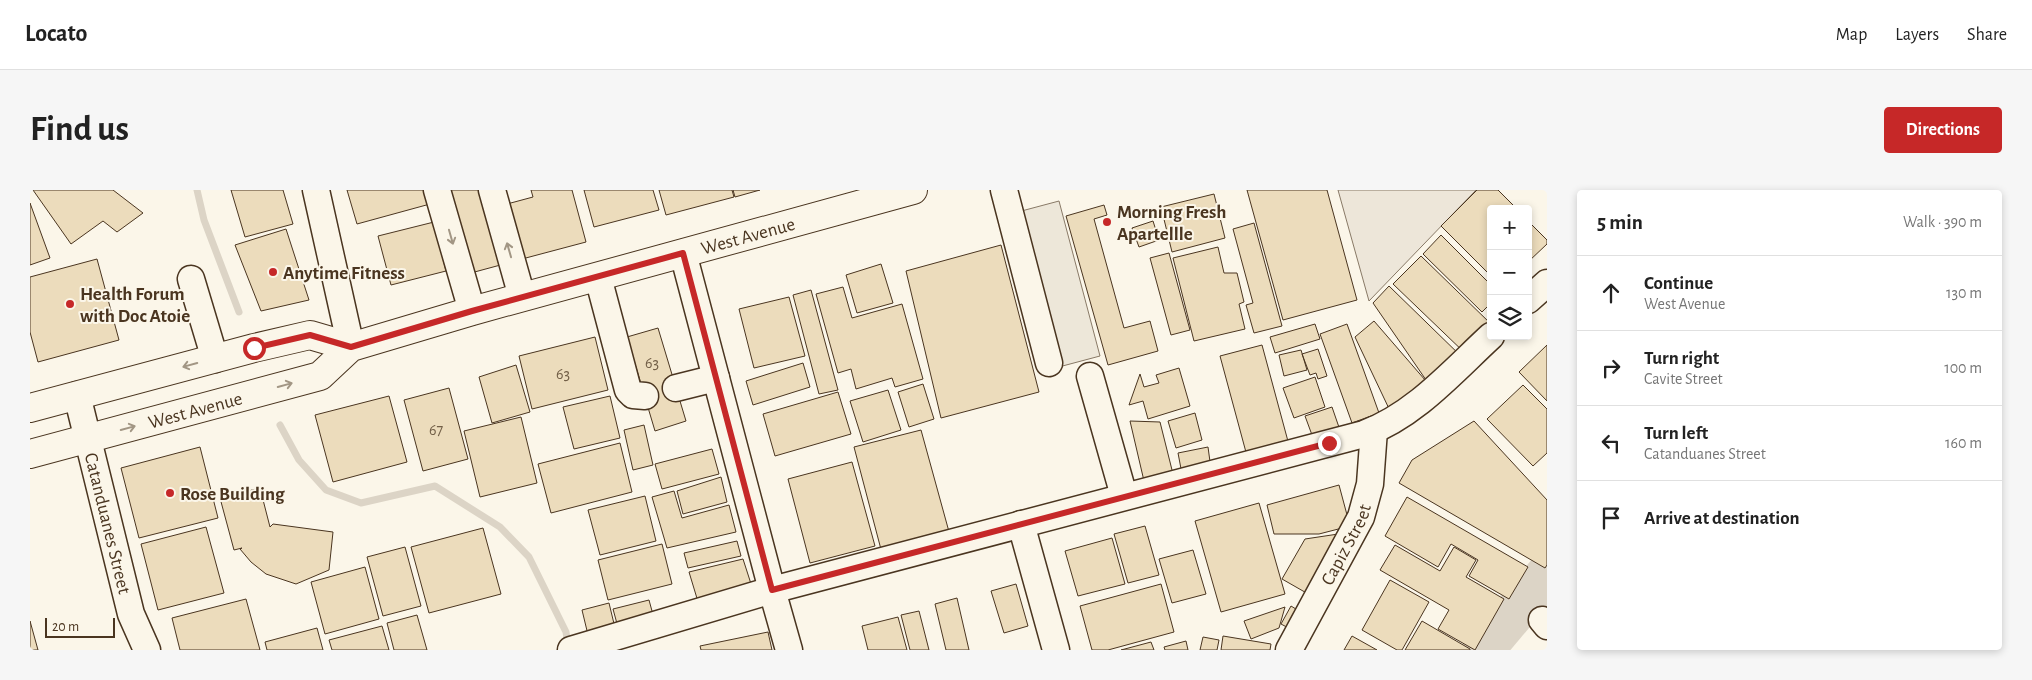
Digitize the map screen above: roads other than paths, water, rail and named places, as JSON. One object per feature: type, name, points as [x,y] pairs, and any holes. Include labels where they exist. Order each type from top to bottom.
[{"type":"main road","name":"West Avenue","points":[[30,454],[320,376],[351,347],[883,194],[913,190]]},
{"type":"main road","points":[[30,408],[215,358],[310,335],[351,347]]},
{"type":"street","points":[[316,190],[351,347]]},
{"type":"street","points":[[437,190],[472,311]]},
{"type":"street","points":[[492,190],[522,297]]},
{"type":"street","points":[[1004,190],[1049,363]]},
{"type":"street","points":[[683,253],[789,650]]},
{"type":"street","points":[[598,277],[628,390],[633,395],[645,396]]},
{"type":"street","points":[[191,279],[215,358]]},
{"type":"street","points":[[1532,296],[1547,283]]},
{"type":"street","points":[[582,647],[772,590],[1374,430],[1410,409],[1487,340]]},
{"type":"street","points":[[1090,376],[1124,496]]},
{"type":"street","points":[[676,388],[716,378]]},
{"type":"street","name":"Catanduanes Street","points":[[78,395],[131,614],[147,650]]},
{"type":"street","name":"Capiz Street","points":[[1289,650],[1361,517],[1370,484],[1374,430]]},
{"type":"street","points":[[1021,524],[1056,650]]},
{"type":"waterway","points":[[197,190],[204,220],[239,312]]},
{"type":"waterway","points":[[280,425],[299,460],[326,490],[361,503],[435,486],[500,527],[529,557],[566,632],[568,646]]},
{"type":"waterway","points":[[1483,650],[1547,574]]},
{"type":"place","name":"Morning Fresh Apartellle","points":[[1107,222]]},
{"type":"place","name":"Anytime Fitness","points":[[273,272]]},
{"type":"place","name":"Health Forum with Doc Atoie","points":[[70,304]]},
{"type":"place","name":"Rose Building","points":[[170,493]]}]
